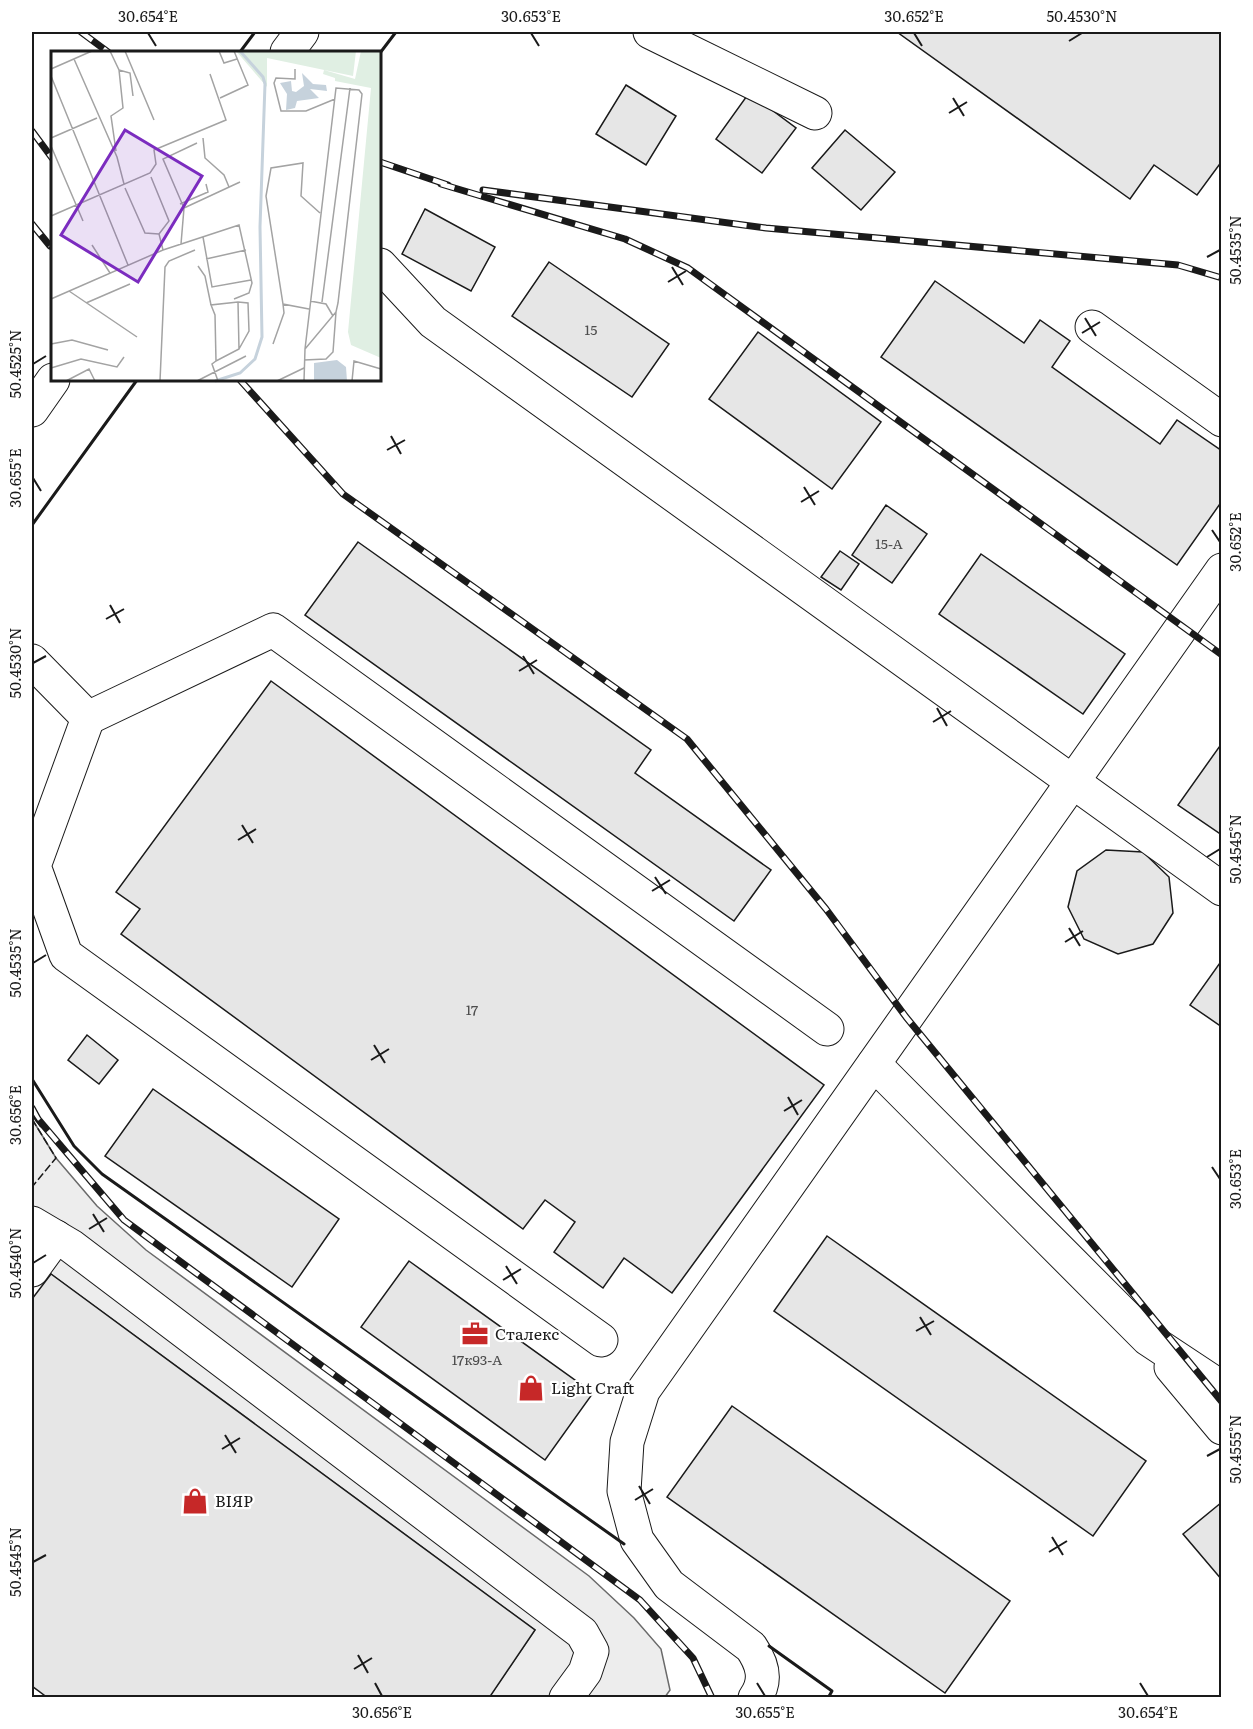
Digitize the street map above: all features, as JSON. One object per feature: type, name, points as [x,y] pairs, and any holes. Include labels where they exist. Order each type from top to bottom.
[{"type":"street","points":[[288,51],[302,32]]},
{"type":"street","points":[[651,32],[815,113]]},
{"type":"street","points":[[381,266],[433,322],[1221,889]]},
{"type":"street","points":[[1092,327],[1221,420]]},
{"type":"street","points":[[32,410],[52,381]]},
{"type":"street","points":[[755,1698],[761,1690],[763,1675],[761,1661],[751,1647],[669,1585],[637,1540],[624,1491],[627,1442],[643,1391],[1221,570]]},
{"type":"street","points":[[601,1340],[66,955],[34,866],[88,718],[273,630],[827,1029]]},
{"type":"street","points":[[32,661],[88,718]]},
{"type":"street","points":[[874,1064],[1148,1339],[1221,1428]]},
{"type":"street","points":[[32,1270],[44,1230],[71,1246],[582,1633],[592,1651],[585,1672],[566,1698]]},
{"type":"street","points":[[1148,1339],[1221,1388]]},
{"type":"shaded area","points":[[32,1119],[56,1158],[97,1206],[146,1250],[589,1576],[634,1618],[661,1649],[670,1690],[665,1697],[489,1697],[535,1630],[51,1274],[32,1240]]},
{"type":"building","points":[[897,32],[1222,32],[1222,161],[1197,195],[1154,165],[1130,199]]},
{"type":"building","points":[[626,85],[676,116],[646,165],[596,134]]},
{"type":"building","points":[[749,93],[796,128],[762,173],[716,139]]},
{"type":"building","points":[[845,130],[895,172],[861,210],[812,168]]},
{"type":"building","points":[[425,209],[495,247],[471,291],[402,254]]},
{"type":"building","points":[[549,262],[669,344],[632,397],[512,316]]},
{"type":"building","points":[[935,281],[1024,343],[1040,320],[1070,341],[1052,367],[1160,444],[1177,420],[1222,451],[1222,501],[1177,565],[881,357]]},
{"type":"building","points":[[758,332],[881,422],[832,489],[709,399]]},
{"type":"building","points":[[886,505],[927,534],[892,583],[852,555]]},
{"type":"building","points":[[358,542],[651,750],[635,773],[771,870],[734,921],[305,615]]},
{"type":"building","points":[[840,551],[859,564],[841,590],[821,577]]},
{"type":"building","points":[[981,554],[1125,654],[1083,714],[939,614]]},
{"type":"building","points":[[271,681],[824,1085],[672,1293],[624,1258],[603,1288],[554,1252],[575,1222],[545,1200],[523,1229],[121,934],[140,909],[116,892]]},
{"type":"building","points":[[1222,743],[1222,835],[1178,805]]},
{"type":"building","points":[[1106,850],[1143,852],[1169,877],[1173,913],[1153,944],[1118,954],[1084,939],[1068,907],[1077,871]]},
{"type":"building","points":[[1222,960],[1222,1027],[1190,1005]]},
{"type":"building","points":[[87,1035],[118,1060],[99,1084],[68,1060]]},
{"type":"building","points":[[153,1089],[339,1219],[292,1287],[105,1156]]},
{"type":"building","points":[[827,1236],[1146,1461],[1093,1536],[774,1311]]},
{"type":"building","points":[[409,1261],[593,1393],[545,1460],[361,1327]]},
{"type":"building","name":"ВІЯР","points":[[51,1274],[535,1630],[489,1698],[48,1698],[32,1686],[32,1299]]},
{"type":"building","points":[[732,1406],[1010,1601],[945,1693],[667,1497]]},
{"type":"building","points":[[1222,1502],[1222,1580],[1183,1534]]},
{"type":"railway","points":[[81,32],[107,51]]},
{"type":"railway","points":[[32,131],[51,157]]},
{"type":"railway","points":[[381,162],[448,185]]},
{"type":"railway","points":[[441,184],[625,239],[688,268],[1222,655]]},
{"type":"railway","points":[[483,190],[766,228],[1178,265],[1222,278]]},
{"type":"railway","points":[[32,224],[50,246]]},
{"type":"railway","points":[[241,381],[343,494],[687,739],[826,909],[906,1017],[1222,1402]]},
{"type":"railway","points":[[32,1108],[38,1119],[124,1220],[640,1600],[693,1658],[712,1698]]},
{"type":"fence","points":[[32,1119],[56,1158],[32,1187]]},
{"type":"wall","points":[[241,51],[255,32]]},
{"type":"wall","points":[[381,52],[396,32]]},
{"type":"wall","points":[[32,525],[136,381]]},
{"type":"wall","points":[[32,1079],[74,1146],[102,1174],[624,1544]]},
{"type":"wall","points":[[769,1646],[832,1691],[828,1698]]},
{"type":"place","name":"Сталекс","points":[[475,1334]]},
{"type":"place","name":"Light Craft","points":[[531,1388]]},
{"type":"place","name":"ВІЯР","points":[[195,1501]]}]
